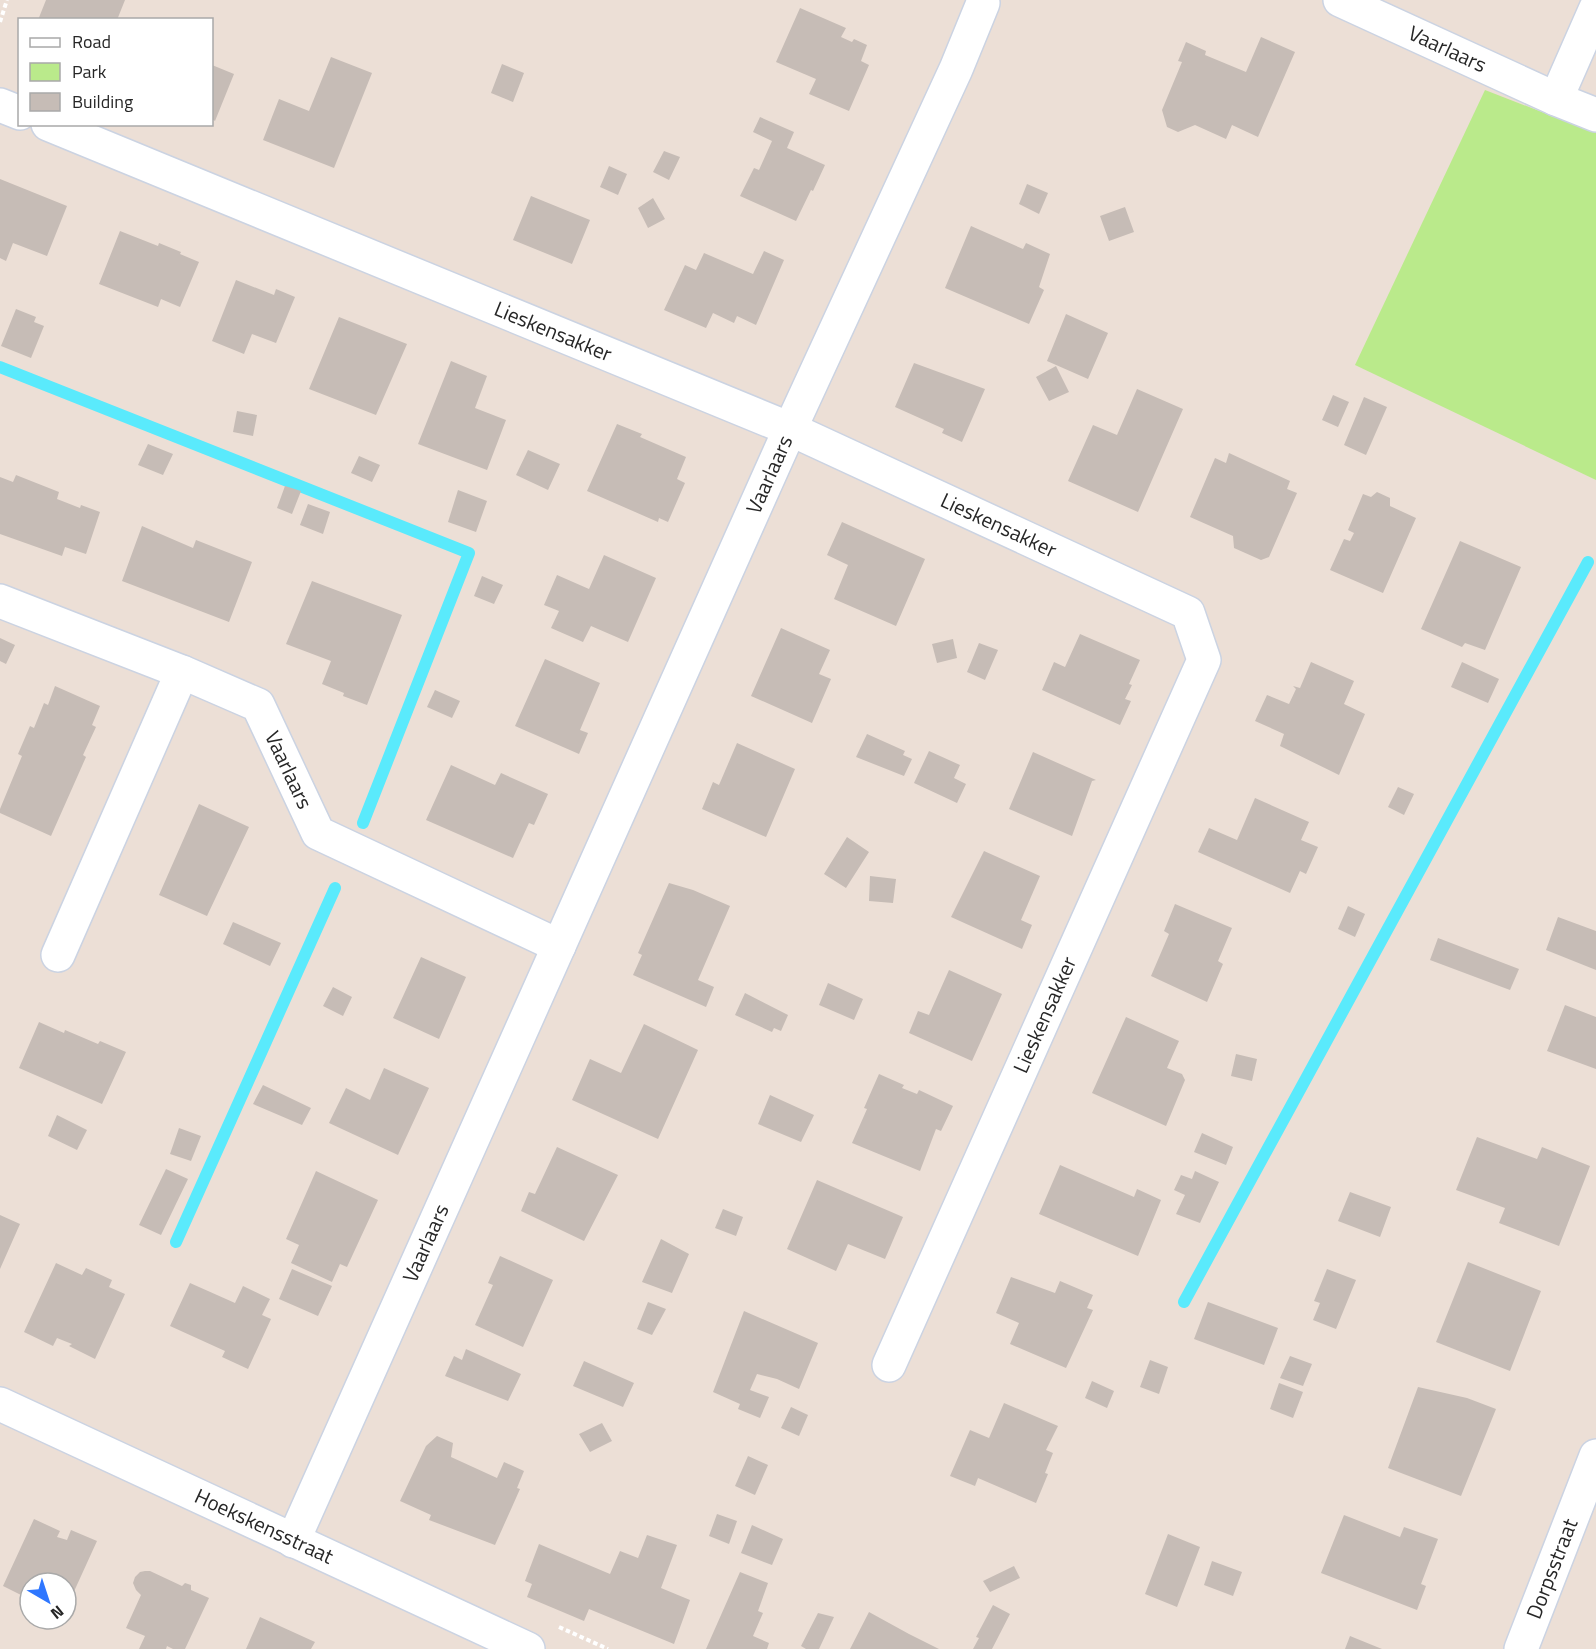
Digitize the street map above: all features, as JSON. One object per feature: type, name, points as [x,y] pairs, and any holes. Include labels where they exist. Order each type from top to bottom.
[{"type":"street","name":"Vaarlaars","points":[[1340,0],[1596,115]]},
{"type":"street","name":"Vaarlaars","points":[[293,1541],[790,429],[956,69],[980,1]]},
{"type":"street","points":[[1556,99],[1596,8]]},
{"type":"street","points":[[0,105],[18,112]]},
{"type":"street","name":"Lieskensakker","points":[[53,126],[790,429],[1188,613],[1204,660],[889,1365]]},
{"type":"street","name":"Vaarlaars","points":[[0,601],[182,672],[258,705],[318,833],[559,946]]},
{"type":"street","points":[[58,955],[182,672]]},
{"type":"street","name":"Hoekskensstraat","points":[[0,1404],[528,1649]]},
{"type":"street","name":"Dorpsstraat","points":[[1521,1649],[1596,1456]]},
{"type":"path","points":[[0,22],[7,0]]},
{"type":"green space","points":[[1485,90],[1596,133],[1596,480],[1355,365]]},
{"type":"building","points":[[46,0],[125,0],[118,18],[39,18]]},
{"type":"building","points":[[800,8],[846,28],[841,37],[852,42],[854,39],[867,45],[861,61],[869,65],[849,111],[809,94],[816,79],[776,62]]},
{"type":"building","points":[[1261,37],[1295,52],[1258,137],[1232,125],[1226,139],[1195,125],[1178,132],[1167,127],[1162,110],[1182,62],[1178,61],[1186,42],[1206,51],[1205,55],[1246,72]]},
{"type":"building","points":[[331,57],[372,73],[334,168],[263,140],[279,99],[309,111]]},
{"type":"building","points":[[502,64],[524,73],[513,102],[491,93]]},
{"type":"building","points":[[213,65],[234,74],[215,121],[213,120]]},
{"type":"building","points":[[760,117],[794,132],[787,148],[825,165],[796,221],[740,196],[754,168],[759,170],[772,141],[753,132]]},
{"type":"building","points":[[664,151],[680,157],[669,180],[653,172]]},
{"type":"building","points":[[609,166],[627,174],[618,195],[600,187]]},
{"type":"building","points":[[0,179],[67,206],[47,256],[13,243],[6,261],[0,258]]},
{"type":"building","points":[[1027,184],[1048,193],[1039,214],[1019,204]]},
{"type":"building","points":[[531,196],[590,220],[572,264],[513,240]]},
{"type":"building","points":[[653,198],[665,219],[648,228],[638,208]]},
{"type":"building","points":[[1125,207],[1134,232],[1109,241],[1100,216]]},
{"type":"building","points":[[971,226],[1023,249],[1026,243],[1050,254],[1039,287],[1044,290],[1029,324],[945,288]]},
{"type":"building","points":[[120,231],[158,246],[159,243],[199,262],[180,307],[161,299],[158,307],[99,284]]},
{"type":"building","points":[[764,251],[784,260],[756,325],[737,316],[734,323],[713,313],[706,328],[664,310],[685,265],[696,270],[704,253],[753,274]]},
{"type":"building","points":[[236,280],[274,295],[276,289],[295,297],[276,343],[252,334],[244,354],[212,341]]},
{"type":"building","points":[[16,309],[36,317],[34,322],[44,326],[31,358],[1,346]]},
{"type":"building","points":[[1066,314],[1108,333],[1088,379],[1047,361]]},
{"type":"building","points":[[339,317],[407,344],[376,415],[309,389]]},
{"type":"building","points":[[451,361],[487,376],[475,408],[506,420],[487,470],[418,444]]},
{"type":"building","points":[[914,363],[985,389],[962,442],[942,433],[944,429],[895,407]]},
{"type":"building","points":[[1056,366],[1069,392],[1049,401],[1036,377]]},
{"type":"building","points":[[1137,389],[1183,409],[1138,512],[1068,481],[1093,425],[1117,435]]},
{"type":"building","points":[[1333,395],[1349,402],[1338,427],[1322,420]]},
{"type":"building","points":[[1364,397],[1387,407],[1366,455],[1344,445]]},
{"type":"building","points":[[237,411],[257,415],[253,436],[233,432]]},
{"type":"building","points":[[617,424],[642,434],[640,437],[686,457],[677,479],[685,483],[668,522],[659,518],[658,522],[587,491]]},
{"type":"building","points":[[148,444],[173,454],[163,475],[138,465]]},
{"type":"building","points":[[528,450],[560,464],[548,490],[516,475]]},
{"type":"building","points":[[1229,453],[1290,481],[1287,489],[1297,493],[1269,557],[1261,560],[1234,548],[1233,536],[1190,517],[1215,458],[1226,463]]},
{"type":"building","points":[[359,456],[380,465],[372,482],[351,473]]},
{"type":"building","points":[[16,475],[59,492],[57,499],[80,508],[81,505],[100,512],[86,554],[65,547],[62,556],[0,534],[0,477],[13,482]]},
{"type":"building","points":[[285,486],[301,491],[292,514],[277,508]]},
{"type":"building","points":[[458,490],[487,501],[476,532],[448,522]]},
{"type":"building","points":[[1377,492],[1390,498],[1390,506],[1416,518],[1383,593],[1330,570],[1344,539],[1350,541],[1354,533],[1348,530],[1363,494],[1371,497]]},
{"type":"building","points":[[308,504],[330,512],[323,534],[300,525]]},
{"type":"building","points":[[842,522],[925,559],[896,626],[834,599],[848,565],[827,555]]},
{"type":"building","points":[[142,526],[193,548],[196,540],[252,562],[229,622],[122,581]]},
{"type":"building","points":[[1460,541],[1521,567],[1485,650],[1465,643],[1462,647],[1421,629]]},
{"type":"building","points":[[604,555],[656,578],[628,642],[591,626],[583,642],[551,628],[559,611],[544,605],[557,575],[589,589]]},
{"type":"building","points":[[482,576],[503,585],[494,604],[474,596]]},
{"type":"building","points":[[312,581],[402,615],[367,705],[343,696],[344,693],[322,684],[331,661],[286,644]]},
{"type":"building","points":[[781,628],[830,650],[819,674],[831,679],[812,723],[751,696]]},
{"type":"building","points":[[1080,634],[1140,660],[1125,699],[1131,701],[1120,725],[1042,690],[1054,662],[1065,667]]},
{"type":"building","points":[[0,638],[15,645],[6,664],[0,661]]},
{"type":"building","points":[[953,639],[957,658],[937,663],[932,644]]},
{"type":"building","points":[[979,643],[998,650],[985,680],[967,672]]},
{"type":"building","points":[[545,659],[600,683],[580,730],[588,733],[579,754],[515,726]]},
{"type":"building","points":[[1311,662],[1354,681],[1344,704],[1365,714],[1339,775],[1280,746],[1284,734],[1255,721],[1267,695],[1289,704],[1296,689],[1293,686],[1300,688]]},
{"type":"building","points":[[1462,662],[1499,679],[1488,703],[1451,687]]},
{"type":"building","points":[[55,686],[100,706],[92,725],[96,727],[83,755],[86,757],[51,836],[0,813],[0,809],[22,756],[18,754],[30,726],[34,728],[44,703],[48,705]]},
{"type":"building","points":[[435,690],[460,701],[452,718],[427,707]]},
{"type":"building","points":[[867,734],[905,751],[903,755],[912,759],[904,776],[856,757]]},
{"type":"building","points":[[737,743],[795,769],[766,837],[702,809],[713,782],[719,785]]},
{"type":"building","points":[[929,751],[960,765],[954,778],[966,784],[957,803],[914,783]]},
{"type":"building","points":[[1033,752],[1096,780],[1092,781],[1072,836],[1009,809]]},
{"type":"building","points":[[451,765],[495,785],[501,773],[548,794],[534,825],[529,823],[513,858],[426,820]]},
{"type":"building","points":[[1398,787],[1414,794],[1404,815],[1388,807]]},
{"type":"building","points":[[1255,798],[1309,822],[1301,840],[1318,847],[1306,874],[1300,871],[1290,893],[1198,852],[1209,828],[1237,840]]},
{"type":"building","points":[[199,804],[249,827],[207,916],[159,895]]},
{"type":"building","points":[[847,837],[869,852],[846,888],[824,874]]},
{"type":"building","points":[[984,851],[1040,876],[1021,920],[1032,925],[1022,949],[951,917]]},
{"type":"building","points":[[870,876],[896,879],[893,903],[869,901]]},
{"type":"building","points":[[669,883],[693,890],[730,906],[698,980],[714,987],[706,1007],[633,975],[642,955],[638,953]]},
{"type":"building","points":[[1175,904],[1232,928],[1218,961],[1223,964],[1207,1002],[1151,976],[1169,934],[1164,931]]},
{"type":"building","points":[[1348,906],[1365,914],[1355,937],[1338,929]]},
{"type":"building","points":[[1558,917],[1596,931],[1596,970],[1546,950]]},
{"type":"building","points":[[233,922],[281,943],[270,966],[223,944]]},
{"type":"building","points":[[1438,938],[1519,969],[1510,990],[1430,960]]},
{"type":"building","points":[[421,957],[466,977],[439,1039],[393,1018]]},
{"type":"building","points":[[949,970],[1002,994],[972,1061],[909,1033],[918,1011],[929,1015]]},
{"type":"building","points":[[828,983],[863,999],[854,1020],[819,1005]]},
{"type":"building","points":[[333,987],[352,997],[343,1016],[323,1006]]},
{"type":"building","points":[[745,993],[788,1015],[781,1031],[774,1028],[772,1032],[735,1015]]},
{"type":"building","points":[[1565,1005],[1596,1017],[1596,1069],[1547,1051]]},
{"type":"building","points":[[1126,1017],[1179,1041],[1167,1068],[1182,1074],[1185,1080],[1166,1126],[1092,1093]]},
{"type":"building","points":[[39,1022],[64,1033],[65,1030],[98,1044],[100,1041],[126,1052],[102,1104],[19,1068]]},
{"type":"building","points":[[644,1024],[698,1050],[658,1139],[572,1100],[590,1059],[621,1073]]},
{"type":"building","points":[[1236,1054],[1257,1059],[1252,1081],[1231,1076]]},
{"type":"building","points":[[384,1068],[429,1088],[398,1155],[329,1123],[346,1088],[370,1100]]},
{"type":"building","points":[[879,1074],[904,1085],[902,1088],[917,1094],[919,1090],[953,1106],[941,1131],[936,1129],[920,1171],[852,1143]]},
{"type":"building","points":[[263,1085],[311,1108],[302,1125],[253,1104]]},
{"type":"building","points":[[770,1095],[814,1115],[801,1142],[758,1124]]},
{"type":"building","points":[[57,1115],[87,1130],[77,1150],[48,1136]]},
{"type":"building","points":[[179,1128],[201,1136],[191,1161],[170,1154]]},
{"type":"building","points":[[1202,1133],[1233,1147],[1226,1165],[1194,1152]]},
{"type":"building","points":[[1477,1137],[1537,1159],[1542,1147],[1590,1166],[1559,1246],[1499,1223],[1505,1208],[1456,1190]]},
{"type":"building","points":[[557,1147],[618,1175],[584,1241],[521,1211],[529,1192],[535,1194]]},
{"type":"building","points":[[1060,1165],[1134,1197],[1137,1189],[1161,1200],[1138,1256],[1039,1214]]},
{"type":"building","points":[[166,1169],[188,1179],[161,1235],[139,1225]]},
{"type":"building","points":[[316,1171],[378,1200],[347,1267],[340,1264],[332,1282],[291,1263],[299,1245],[286,1239]]},
{"type":"building","points":[[1195,1171],[1219,1182],[1200,1223],[1176,1214],[1185,1195],[1174,1190],[1181,1175],[1192,1179]]},
{"type":"building","points":[[817,1180],[903,1217],[885,1259],[848,1244],[836,1271],[787,1249]]},
{"type":"building","points":[[1350,1192],[1391,1207],[1380,1237],[1338,1221]]},
{"type":"building","points":[[723,1209],[743,1217],[736,1236],[715,1228]]},
{"type":"building","points":[[0,1215],[20,1224],[0,1269]]},
{"type":"building","points":[[661,1239],[689,1254],[672,1293],[642,1282]]},
{"type":"building","points":[[500,1256],[553,1280],[523,1347],[475,1325],[493,1285],[488,1283]]},
{"type":"building","points":[[1468,1262],[1541,1291],[1510,1371],[1436,1342]]},
{"type":"building","points":[[56,1263],[82,1275],[86,1268],[112,1280],[109,1287],[125,1294],[95,1359],[69,1346],[72,1344],[57,1338],[53,1346],[24,1332]]},
{"type":"building","points":[[292,1269],[332,1286],[318,1316],[279,1299]]},
{"type":"building","points":[[1327,1269],[1356,1280],[1336,1329],[1313,1320],[1320,1303],[1314,1301]]},
{"type":"building","points":[[1011,1277],[1055,1293],[1060,1281],[1093,1295],[1087,1308],[1093,1310],[1066,1368],[1010,1344],[1019,1323],[996,1313]]},
{"type":"building","points":[[190,1283],[235,1303],[243,1286],[270,1299],[262,1315],[271,1319],[248,1369],[222,1357],[225,1351],[170,1326]]},
{"type":"building","points":[[648,1302],[666,1309],[652,1335],[637,1329]]},
{"type":"building","points":[[1208,1302],[1278,1328],[1264,1365],[1194,1339]]},
{"type":"building","points":[[744,1311],[818,1343],[799,1389],[777,1379],[757,1374],[750,1390],[769,1397],[760,1418],[738,1409],[740,1404],[713,1392]]},
{"type":"building","points":[[466,1349],[521,1374],[508,1401],[445,1376],[454,1356],[462,1360]]},
{"type":"building","points":[[1290,1356],[1312,1364],[1303,1386],[1280,1378]]},
{"type":"building","points":[[1150,1360],[1168,1367],[1159,1394],[1140,1387]]},
{"type":"building","points":[[584,1361],[634,1383],[623,1407],[573,1386]]},
{"type":"building","points":[[1092,1381],[1114,1391],[1107,1408],[1085,1398]]},
{"type":"building","points":[[1279,1383],[1303,1392],[1293,1418],[1270,1409]]},
{"type":"building","points":[[1418,1387],[1467,1398],[1496,1409],[1461,1496],[1388,1468]]},
{"type":"building","points":[[1004,1403],[1058,1426],[1046,1450],[1053,1453],[1045,1473],[1048,1474],[1036,1503],[978,1478],[975,1486],[950,1476],[970,1430],[989,1438]]},
{"type":"building","points":[[791,1407],[808,1415],[799,1436],[781,1428]]},
{"type":"building","points":[[602,1423],[612,1441],[590,1452],[579,1434]]},
{"type":"building","points":[[437,1436],[453,1443],[451,1457],[497,1478],[504,1462],[524,1471],[517,1488],[520,1489],[495,1545],[429,1520],[431,1515],[400,1501],[426,1446]]},
{"type":"building","points":[[748,1456],[768,1465],[755,1495],[735,1486]]},
{"type":"building","points":[[717,1514],[737,1521],[729,1544],[709,1536]]},
{"type":"building","points":[[1344,1515],[1400,1537],[1404,1527],[1438,1539],[1421,1584],[1426,1586],[1417,1610],[1321,1573]]},
{"type":"building","points":[[34,1519],[60,1531],[57,1537],[67,1540],[71,1530],[97,1541],[78,1583],[78,1571],[18,1571],[18,1594],[3,1586]]},
{"type":"building","points":[[752,1525],[783,1539],[772,1565],[741,1553]]},
{"type":"building","points":[[1168,1534],[1200,1547],[1177,1607],[1145,1594]]},
{"type":"building","points":[[647,1535],[677,1545],[661,1588],[690,1600],[674,1644],[589,1609],[584,1621],[527,1597],[532,1584],[525,1581],[539,1544],[610,1574],[620,1551],[638,1558]]},
{"type":"building","points":[[1212,1561],[1242,1572],[1233,1596],[1204,1585]]},
{"type":"building","points":[[1014,1566],[1020,1578],[990,1592],[983,1581]]},
{"type":"building","points":[[145,1571],[150,1571],[182,1586],[185,1583],[191,1585],[191,1590],[209,1598],[185,1649],[173,1649],[167,1646],[166,1649],[139,1649],[145,1636],[126,1628],[141,1595],[133,1583],[135,1577]]},
{"type":"building","points":[[740,1572],[768,1583],[758,1611],[763,1613],[753,1636],[769,1643],[767,1649],[706,1649]]},
{"type":"building","points":[[993,1605],[1010,1614],[992,1649],[973,1649],[979,1638],[976,1637]]},
{"type":"building","points":[[869,1612],[909,1634],[939,1649],[850,1649]]},
{"type":"building","points":[[818,1613],[834,1617],[819,1649],[806,1649],[801,1646]]},
{"type":"building","points":[[260,1617],[315,1642],[311,1649],[246,1649]]},
{"type":"building","points":[[1350,1636],[1382,1649],[1345,1649]]},
{"type":"waterway","points":[[0,367],[469,553],[363,823]]},
{"type":"waterway","points":[[1184,1302],[1588,562]]},
{"type":"waterway","points":[[176,1242],[335,888]]}]
